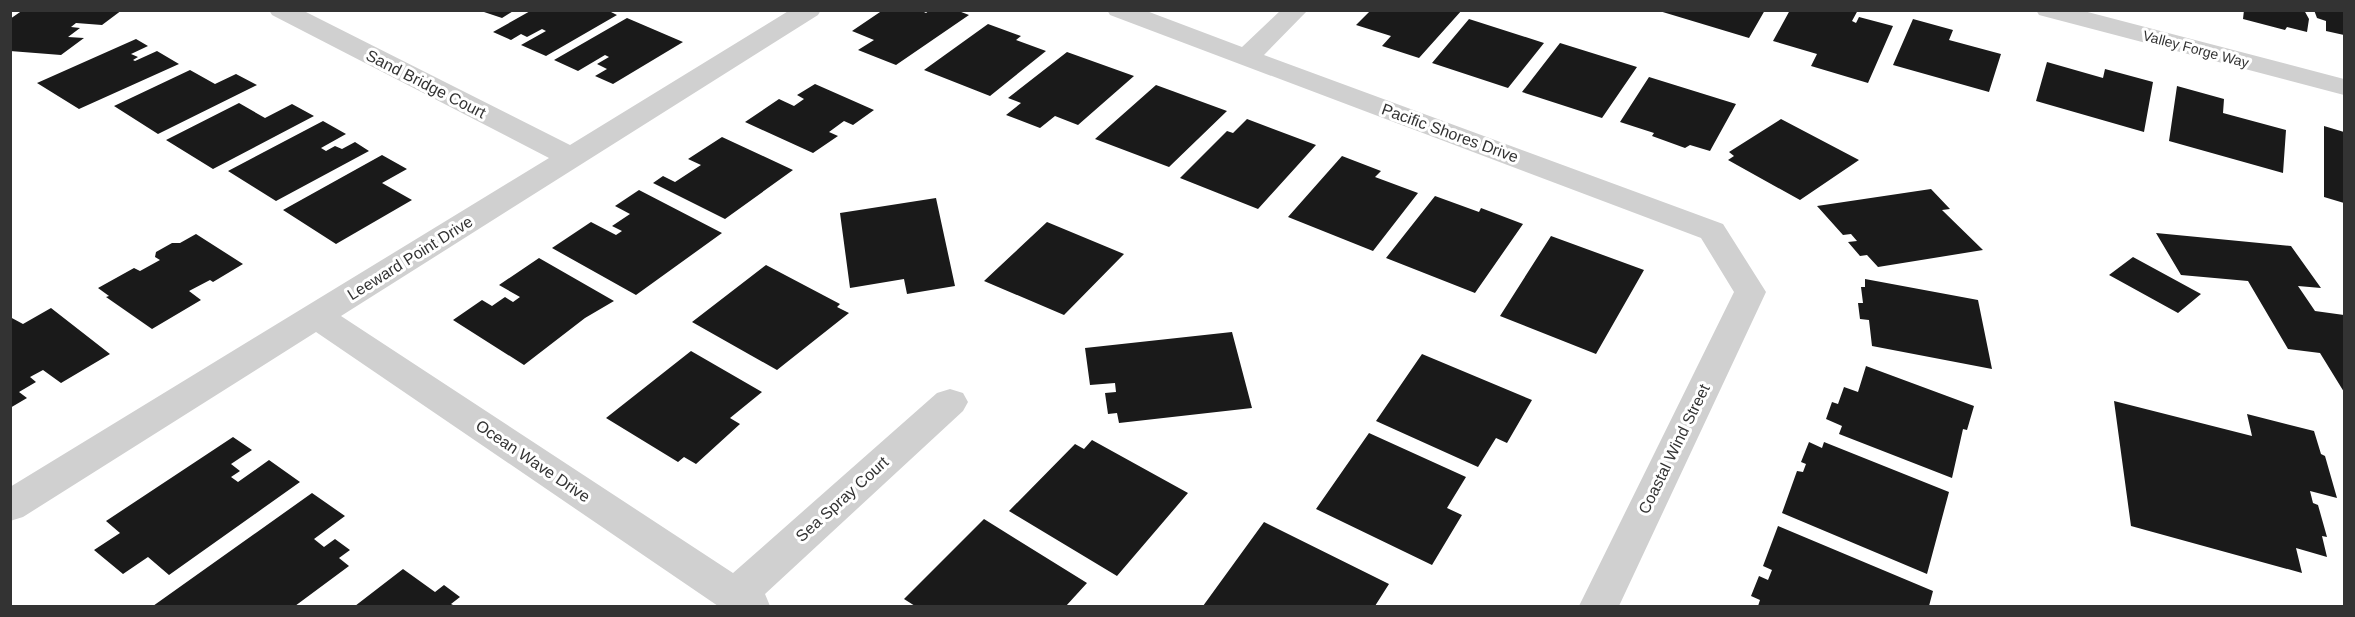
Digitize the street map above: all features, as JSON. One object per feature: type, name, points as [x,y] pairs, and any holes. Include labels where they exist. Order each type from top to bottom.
[{"type":"street","name":"Sand Bridge Court","points":[[281,10],[572,158]]},
{"type":"street","name":"Leeward Point Drive","points":[[10,506],[809,10]]},
{"type":"street","name":"Pacific Shores Drive","points":[[1119,10],[1712,231],[1750,292]]},
{"type":"street","points":[[1246,57],[1296,10]]},
{"type":"street","name":"Valley Forge Way","points":[[2048,10],[2344,87]]},
{"type":"street","name":"Coastal Wind Street","points":[[1599,606],[1750,292]]},
{"type":"street","name":"Ocean Wave Drive","points":[[316,316],[743,601]]},
{"type":"street","name":"Sea Spray Court","points":[[743,601],[950,402]]},
{"type":"building","points":[[23,10],[122,10],[102,25],[76,23],[71,27],[80,28],[68,37],[84,38],[61,55],[10,51],[10,19]]},
{"type":"building","points":[[478,10],[515,10],[502,18]]},
{"type":"building","points":[[532,10],[607,10],[617,15],[546,56],[521,45],[546,31],[542,29],[527,37],[521,34],[511,40],[493,32]]},
{"type":"building","points":[[883,10],[920,10],[926,13],[930,10],[956,10],[969,15],[896,65],[858,50],[874,40],[852,31]]},
{"type":"building","points":[[1371,10],[1462,10],[1419,58],[1382,46],[1391,36],[1356,25]]},
{"type":"building","points":[[1656,10],[1765,10],[1749,38]]},
{"type":"building","points":[[1790,10],[1858,10],[1852,21],[1856,23],[1859,17],[1893,26],[1868,83],[1811,66],[1817,54],[1773,41]]},
{"type":"building","points":[[2244,10],[2304,10],[2309,19],[2307,32],[2287,27],[2285,30],[2243,19]]},
{"type":"building","points":[[2314,10],[2344,10],[2344,35],[2326,31],[2326,21],[2317,18]]},
{"type":"building","points":[[627,18],[683,42],[613,84],[595,76],[607,69],[597,64],[609,57],[605,55],[578,71],[554,60]]},
{"type":"building","points":[[1469,19],[1544,43],[1508,88],[1432,63]]},
{"type":"building","points":[[1913,19],[1953,30],[1949,40],[2001,54],[1989,92],[1893,65]]},
{"type":"building","points":[[988,24],[1021,36],[1016,40],[1046,51],[990,96],[924,70]]},
{"type":"building","points":[[136,39],[148,46],[131,54],[138,57],[133,60],[157,51],[179,64],[79,109],[37,83]]},
{"type":"building","points":[[1560,43],[1637,67],[1602,118],[1522,92]]},
{"type":"building","points":[[1067,52],[1134,76],[1078,125],[1055,116],[1040,128],[1006,115],[1021,103],[1008,98]]},
{"type":"building","points":[[2047,62],[2103,78],[2105,69],[2153,82],[2144,132],[2036,101]]},
{"type":"building","points":[[190,70],[215,84],[236,74],[257,85],[158,134],[114,106]]},
{"type":"building","points":[[1649,77],[1736,104],[1710,151],[1690,145],[1685,148],[1652,136],[1654,133],[1620,122]]},
{"type":"building","points":[[815,84],[874,110],[853,125],[844,121],[829,132],[838,136],[813,153],[745,122],[779,99],[794,106],[804,99],[797,95]]},
{"type":"building","points":[[1156,85],[1227,111],[1169,167],[1095,139]]},
{"type":"building","points":[[2177,86],[2224,99],[2223,113],[2286,130],[2283,173],[2169,141]]},
{"type":"building","points":[[239,103],[265,118],[292,104],[314,116],[213,169],[166,140]]},
{"type":"building","points":[[1247,119],[1316,145],[1258,209],[1180,178],[1227,131],[1233,133]]},
{"type":"building","points":[[1781,119],[1859,160],[1800,200],[1728,160],[1734,156],[1729,152]]},
{"type":"building","points":[[323,121],[346,134],[321,148],[326,151],[335,146],[342,149],[355,142],[369,151],[276,201],[228,171]]},
{"type":"building","points":[[2324,126],[2344,132],[2344,203],[2324,197]]},
{"type":"building","points":[[722,137],[793,170],[725,219],[653,183],[663,176],[675,182],[701,165],[688,159]]},
{"type":"building","points":[[382,155],[407,169],[382,183],[412,200],[336,244],[283,210]]},
{"type":"building","points":[[1342,156],[1381,171],[1375,177],[1418,193],[1373,251],[1288,217]]},
{"type":"building","points":[[1931,189],[1950,209],[1942,210],[1983,250],[1878,267],[1867,255],[1860,256],[1848,242],[1857,241],[1851,234],[1843,235],[1817,206]]},
{"type":"building","points":[[639,190],[722,233],[636,295],[552,248],[591,222],[616,235],[622,231],[612,226],[630,214],[615,206]]},
{"type":"building","points":[[1435,196],[1479,212],[1481,208],[1523,224],[1475,293],[1386,258]]},
{"type":"building","points":[[936,198],[955,286],[907,294],[904,279],[850,288],[840,213]]},
{"type":"building","points":[[1047,222],[1124,254],[1064,315],[984,281]]},
{"type":"building","points":[[2156,233],[2291,246],[2321,288],[2298,286],[2315,311],[2344,315],[2344,392],[2320,353],[2288,349],[2248,281],[2181,275]]},
{"type":"building","points":[[196,234],[243,264],[213,282],[210,280],[189,291],[201,300],[152,329],[106,297],[109,296],[98,288],[134,268],[140,271],[160,260],[155,257],[156,252]]},
{"type":"building","points":[[1551,236],[1644,270],[1596,354],[1500,316]]},
{"type":"building","points":[[2133,257],[2201,294],[2178,313],[2109,275]]},
{"type":"building","points":[[539,258],[614,301],[585,318],[524,365],[453,320],[482,300],[492,306],[505,297],[513,302],[520,297],[499,285]]},
{"type":"building","points":[[766,265],[840,304],[837,307],[849,313],[777,370],[692,322]]},
{"type":"building","points":[[1865,279],[1978,300],[1992,369],[1872,346],[1869,320],[1860,319],[1858,303],[1863,303],[1861,287],[1865,287]]},
{"type":"building","points":[[51,308],[110,354],[61,383],[43,370],[30,377],[36,382],[19,392],[27,398],[10,408],[10,317],[23,324]]},
{"type":"building","points":[[1232,332],[1252,408],[1119,423],[1117,413],[1108,414],[1105,393],[1116,392],[1115,383],[1090,385],[1085,348]]},
{"type":"building","points":[[691,351],[762,392],[730,418],[740,424],[696,464],[684,457],[678,462],[606,418]]},
{"type":"building","points":[[1422,354],[1532,400],[1507,443],[1496,438],[1478,467],[1376,421]]},
{"type":"building","points":[[1866,366],[1974,406],[1967,430],[1963,429],[1952,478],[1839,434],[1842,426],[1826,419],[1832,402],[1838,404],[1844,387],[1858,392]]},
{"type":"building","points":[[2114,401],[2252,436],[2247,414],[2314,431],[2321,454],[2325,456],[2337,498],[2310,491],[2313,503],[2318,505],[2327,537],[2322,536],[2327,557],[2296,548],[2302,573],[2131,526]]},
{"type":"building","points":[[1369,433],[1466,477],[1447,508],[1462,515],[1432,565],[1316,509]]},
{"type":"building","points":[[233,437],[252,450],[231,464],[240,471],[231,477],[238,482],[269,460],[300,482],[169,575],[148,557],[123,574],[94,550],[120,533],[106,521]]},
{"type":"building","points":[[1092,440],[1188,493],[1117,576],[1009,511],[1075,444],[1084,449]]},
{"type":"building","points":[[1809,442],[1822,448],[1824,442],[1949,492],[1927,574],[1782,513],[1797,471],[1803,472],[1806,464],[1801,462]]},
{"type":"building","points":[[312,493],[345,516],[314,539],[324,547],[335,539],[350,550],[339,558],[349,566],[295,606],[153,606]]},
{"type":"building","points":[[984,519],[1087,583],[1066,606],[915,606],[904,599]]},
{"type":"building","points":[[1264,522],[1389,584],[1375,606],[1203,606]]},
{"type":"building","points":[[1778,526],[1933,591],[1929,606],[1758,606],[1760,600],[1751,596],[1759,576],[1768,580],[1772,570],[1763,566]]},
{"type":"building","points":[[403,569],[435,592],[444,585],[460,597],[451,604],[455,606],[355,606]]}]
